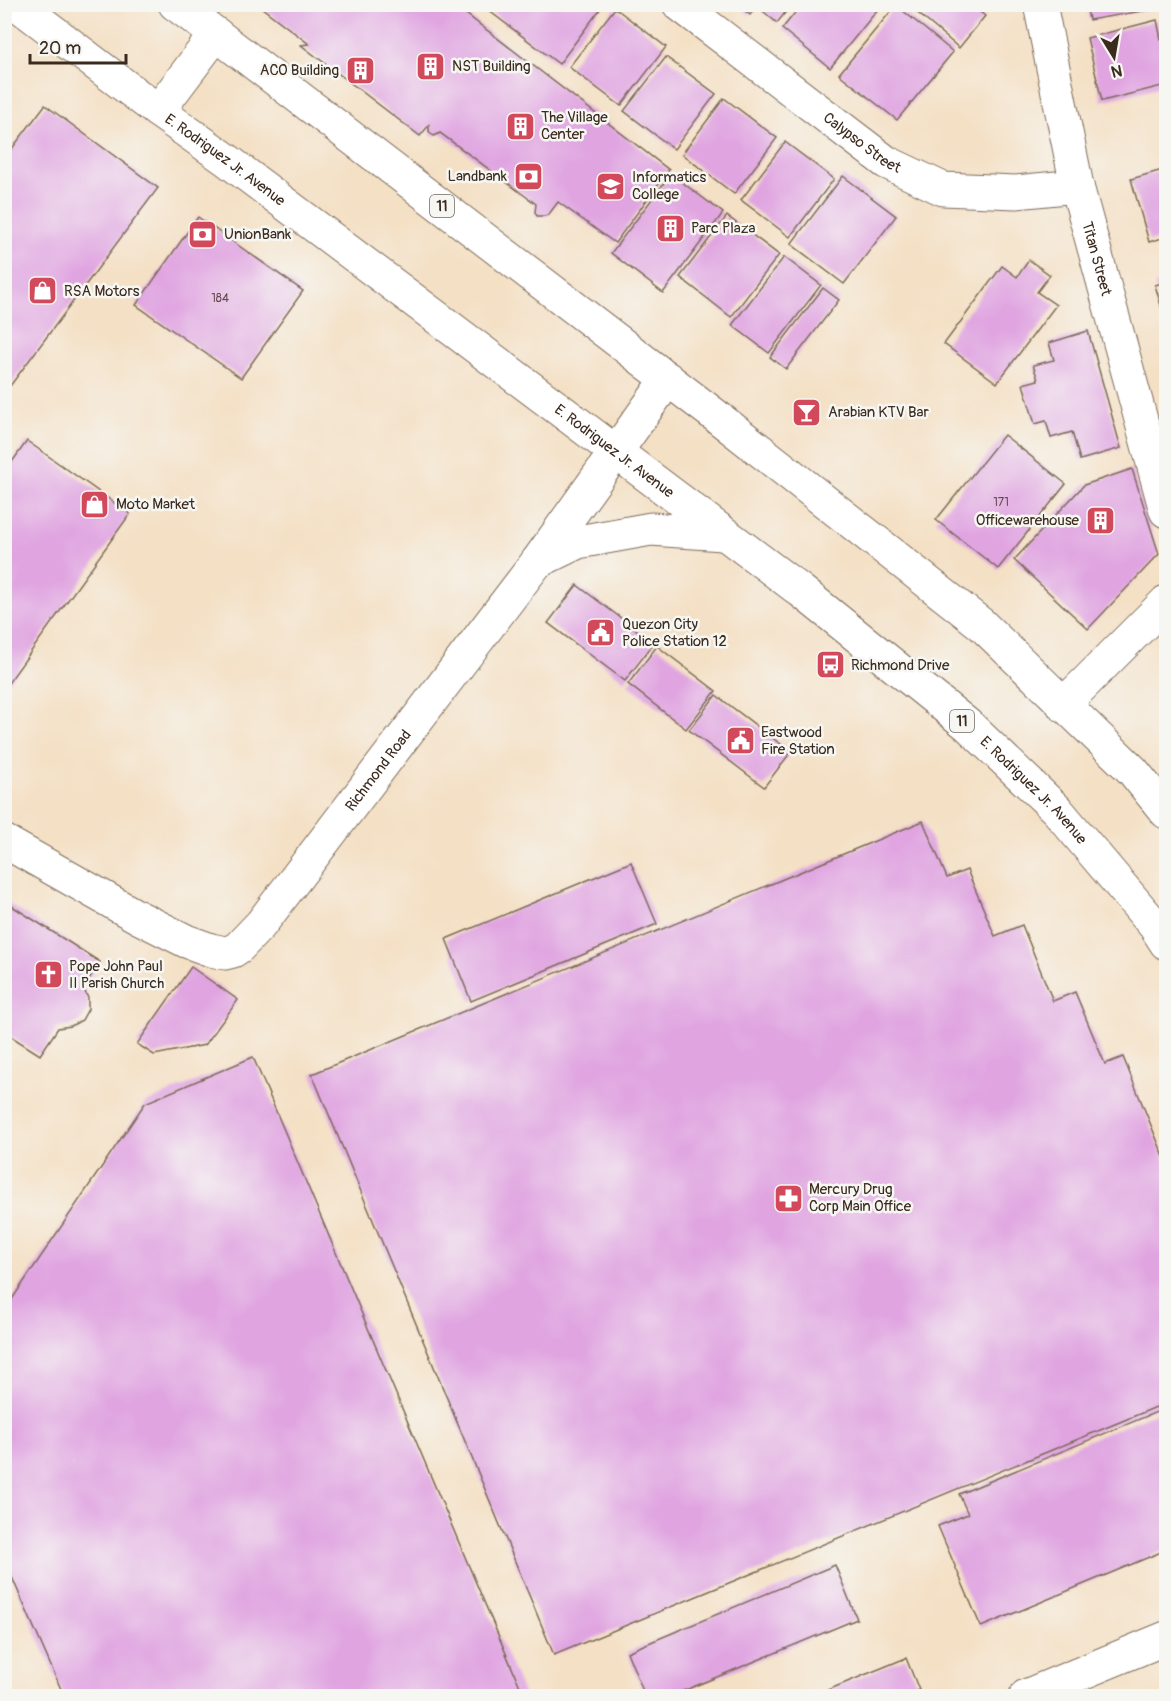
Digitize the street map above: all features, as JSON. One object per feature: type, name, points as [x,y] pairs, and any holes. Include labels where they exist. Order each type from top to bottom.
[{"type":"main road","name":"E. Rodriguez Jr. Avenue","points":[[17,4],[617,452],[816,604],[969,726],[1057,810],[1155,926],[1167,944]]},
{"type":"main road","name":"11","points":[[176,4],[786,469],[981,624],[1133,771],[1167,812]]},
{"type":"main road","name":"Calypso Street","points":[[679,4],[886,162],[944,189],[1016,192],[1077,186]]},
{"type":"main road","name":"Titan Street","points":[[1040,4],[1077,186],[1167,511]]},
{"type":"main road","points":[[158,111],[216,34]]},
{"type":"main road","name":"Richmond Road","points":[[4,841],[138,917],[186,941],[225,953],[239,947],[261,924],[537,562],[668,379]]},
{"type":"main road","points":[[537,562],[578,542],[651,529],[723,534]]},
{"type":"main road","points":[[1063,705],[1167,602]]},
{"type":"main road","points":[[1026,1696],[1167,1638]]},
{"type":"building","points":[[257,4],[453,4],[669,170],[615,243],[558,202],[549,214],[537,216],[536,204],[440,133],[434,136],[431,134],[429,125],[420,136],[301,45],[309,44]]},
{"type":"building","points":[[480,4],[604,4],[559,64]]},
{"type":"building","points":[[737,4],[792,4],[777,23],[757,6],[750,15]]},
{"type":"building","points":[[802,4],[875,4],[879,8],[830,68],[782,29]]},
{"type":"building","points":[[907,4],[970,4],[985,16],[959,48]]},
{"type":"building","points":[[1086,4],[1166,4],[1166,7],[1089,20]]},
{"type":"building","points":[[896,5],[953,52],[897,120],[839,74]]},
{"type":"building","points":[[615,8],[666,47],[621,106],[569,67]]},
{"type":"building","points":[[1157,20],[1161,39],[1166,38],[1166,85],[1102,101],[1087,38]]},
{"type":"building","points":[[666,57],[716,94],[674,149],[624,111]]},
{"type":"building","points":[[724,98],[777,138],[734,194],[682,154]]},
{"type":"building","name":"RSA Motors","points":[[45,105],[158,188],[4,394],[4,159]]},
{"type":"building","points":[[785,142],[834,179],[790,237],[741,200]]},
{"type":"building","points":[[1166,169],[1166,237],[1149,242],[1131,179]]},
{"type":"building","name":"Parc Plaza","points":[[671,174],[723,213],[663,293],[611,253]]},
{"type":"building","points":[[843,176],[896,216],[844,284],[791,244]]},
{"type":"building","points":[[727,216],[779,255],[731,317],[680,277]]},
{"type":"building","points":[[198,217],[303,291],[241,378],[136,305]]},
{"type":"building","points":[[784,257],[821,285],[769,353],[732,325]]},
{"type":"building","points":[[1029,260],[1050,275],[1037,292],[1056,305],[997,383],[944,344],[1002,266],[1017,277]]},
{"type":"building","points":[[1166,282],[1166,315],[1164,316],[1155,285]]},
{"type":"building","points":[[823,288],[839,300],[786,369],[770,357]]},
{"type":"building","points":[[1088,331],[1121,448],[1080,460],[1072,432],[1051,438],[1046,421],[1035,424],[1023,384],[1038,380],[1033,365],[1054,360],[1049,343]]},
{"type":"building","points":[[1004,435],[1066,484],[998,569],[936,520]]},
{"type":"building","points":[[27,441],[130,514],[4,689],[4,473]]},
{"type":"building","name":"Officewarehouse","points":[[1132,469],[1159,554],[1088,629],[1014,560],[1084,485]]},
{"type":"building","name":"Quezon City Police Station 12","points":[[577,585],[654,643],[625,681],[548,623]]},
{"type":"building","points":[[657,646],[716,691],[686,729],[628,684]]},
{"type":"building","name":"Eastwood Fire Station","points":[[716,695],[791,752],[764,787],[689,730]]},
{"type":"building","points":[[923,821],[947,878],[967,870],[995,936],[1022,925],[1053,1001],[1075,992],[1105,1064],[1123,1057],[1166,1162],[1166,1403],[554,1655],[312,1074]]},
{"type":"building","points":[[631,862],[657,924],[471,1001],[446,939]]},
{"type":"building","name":"Pope John Paul II Parish Church","points":[[4,901],[100,962],[83,988],[88,998],[88,1009],[82,1020],[71,1026],[58,1028],[40,1055],[4,1032]]},
{"type":"building","points":[[191,967],[238,1000],[205,1045],[154,1055],[137,1044]]},
{"type":"building","points":[[253,1057],[524,1696],[64,1696],[4,1559],[4,1311],[145,1103]]},
{"type":"building","points":[[1166,1408],[1166,1550],[981,1627],[938,1526],[968,1514],[959,1494]]},
{"type":"building","points":[[835,1565],[857,1619],[671,1696],[645,1696],[627,1652]]},
{"type":"building","points":[[906,1658],[919,1690],[904,1696],[813,1696]]},
{"type":"place","name":"NST Building","points":[[431,66]]},
{"type":"place","name":"ACO Building","points":[[360,70]]},
{"type":"place","name":"The Village Center","points":[[520,126]]},
{"type":"place","name":"Landbank","points":[[528,176]]},
{"type":"place","name":"Informatics College","points":[[611,186]]},
{"type":"place","name":"Parc Plaza","points":[[670,228]]},
{"type":"place","name":"UnionBank","points":[[203,234]]},
{"type":"place","name":"RSA Motors","points":[[43,291]]},
{"type":"place","name":"Arabian KTV Bar","points":[[807,412]]},
{"type":"place","name":"Moto Market","points":[[95,504]]},
{"type":"place","name":"Officewarehouse","points":[[1100,520]]},
{"type":"place","name":"Quezon City Police Station 12","points":[[601,633]]},
{"type":"place","name":"Richmond Drive","points":[[830,665]]},
{"type":"place","name":"Eastwood Fire Station","points":[[740,741]]},
{"type":"place","name":"Pope John Paul II Parish Church","points":[[48,975]]},
{"type":"place","name":"Mercury Drug Corp Main Office","points":[[788,1198]]}]
